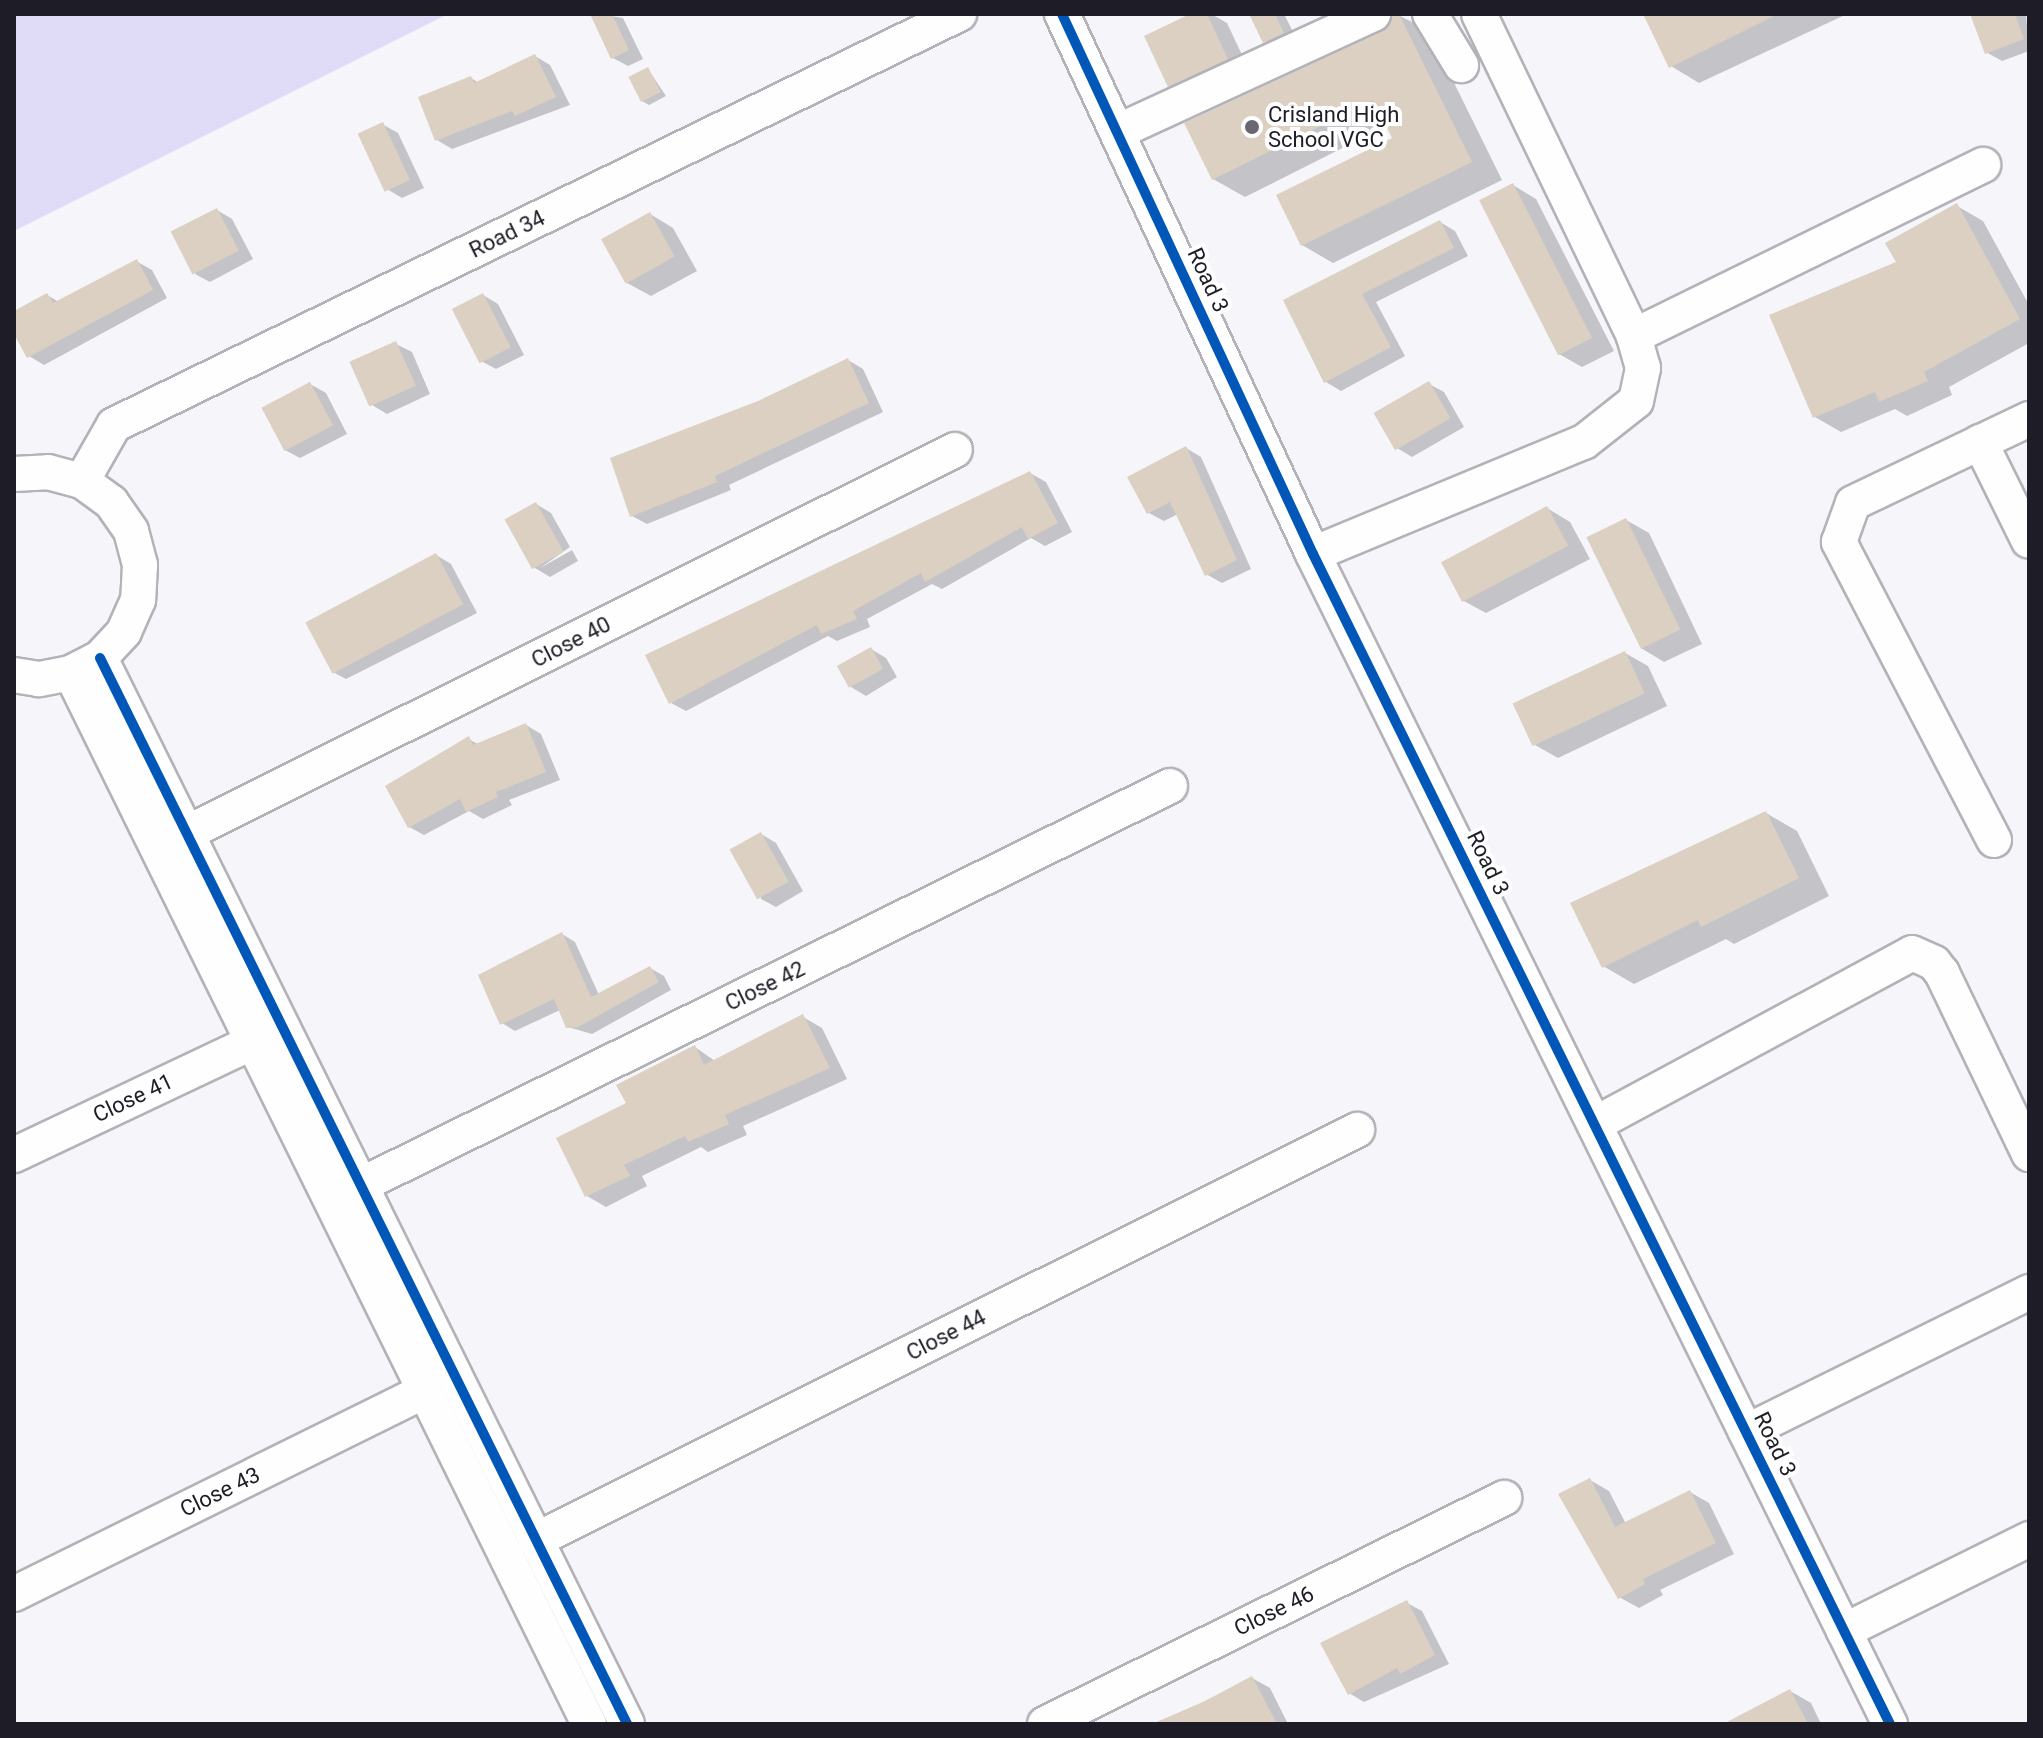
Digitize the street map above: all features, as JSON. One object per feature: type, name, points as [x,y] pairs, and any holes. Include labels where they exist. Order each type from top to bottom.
[{"type":"street","name":"Road 34","points":[[82,481],[114,425],[959,14]]},
{"type":"street","name":"Road 3","points":[[1062,14],[1313,554],[1890,1724]]},
{"type":"street","points":[[1117,132],[1373,14]]},
{"type":"street","points":[[1430,14],[1461,65]]},
{"type":"street","points":[[1313,554],[1584,442],[1636,401],[1643,368],[1634,336],[1479,14]]},
{"type":"street","points":[[1634,336],[1983,165]]},
{"type":"street","points":[[1994,840],[1839,542],[1853,503],[2029,419]]},
{"type":"street","points":[[1980,442],[2029,541]]},
{"type":"street","name":"Close 40","points":[[187,833],[955,450]]},
{"type":"street","points":[[14,454],[48,472],[82,481],[111,502],[124,521],[140,565],[138,600],[124,632],[86,666],[39,679],[14,675]]},
{"type":"street","points":[[14,474],[48,472]]},
{"type":"street","points":[[86,666],[187,833],[627,1724]]},
{"type":"street","points":[[86,666],[253,1042],[589,1724]]},
{"type":"street","name":"Close 42","points":[[361,1185],[1170,786]]},
{"type":"street","points":[[1595,1124],[1912,953],[1934,963],[1942,973],[2029,1154]]},
{"type":"street","name":"Close 41","points":[[14,1155],[253,1042]]},
{"type":"street","name":"Close 44","points":[[536,1540],[1357,1130]]},
{"type":"street","points":[[1746,1432],[2029,1292]]},
{"type":"street","name":"Close 43","points":[[14,1594],[425,1391]]},
{"type":"street","points":[[474,1490],[504,1475]]},
{"type":"street","name":"Close 46","points":[[1045,1724],[1504,1498]]},
{"type":"street","points":[[1844,1631],[2029,1539]]},
{"type":"shaded area","points":[[14,14],[448,14],[14,231]]},
{"type":"building","points":[[590,14],[612,14],[629,50],[611,59]]},
{"type":"building","points":[[1190,14],[1207,14],[1228,59],[1168,87],[1144,36]]},
{"type":"building","points":[[1249,14],[1275,14],[1284,33],[1263,43]]},
{"type":"building","name":"Crisland High School VGC","points":[[1393,14],[1399,14],[1472,162],[1301,246],[1276,195],[1392,138],[1373,100],[1212,180],[1184,123],[1381,32]]},
{"type":"building","points":[[1643,14],[1778,14],[1669,68]]},
{"type":"building","points":[[1970,14],[2015,14],[2024,39],[1985,54]]},
{"type":"building","points":[[535,54],[556,97],[515,116],[512,111],[435,141],[418,97],[471,76],[474,83]]},
{"type":"building","points":[[648,67],[661,92],[641,102],[628,77]]},
{"type":"building","points":[[383,122],[410,180],[385,192],[358,134]]},
{"type":"building","points":[[1513,183],[1592,338],[1558,355],[1479,200]]},
{"type":"building","points":[[1957,203],[2020,319],[1924,372],[1928,381],[1879,402],[1875,392],[1813,418],[1769,315],[1896,262],[1885,243]]},
{"type":"building","points":[[217,208],[239,251],[192,274],[171,232]]},
{"type":"building","points":[[650,212],[675,257],[626,284],[601,239]]},
{"type":"building","points":[[1440,220],[1454,248],[1362,294],[1391,347],[1324,383],[1283,300]]},
{"type":"building","points":[[137,259],[153,290],[27,358],[14,334],[14,311],[47,293],[53,303]]},
{"type":"building","points":[[483,293],[511,347],[480,363],[452,309]]},
{"type":"building","points":[[396,341],[416,386],[369,407],[349,362]]},
{"type":"building","points":[[848,358],[869,403],[715,476],[717,482],[630,517],[610,458],[758,401]]},
{"type":"building","points":[[1429,381],[1450,418],[1395,450],[1374,413]]},
{"type":"building","points":[[310,382],[333,425],[284,451],[261,408]]},
{"type":"building","points":[[1186,446],[1237,560],[1205,576],[1170,502],[1147,514],[1127,477]]},
{"type":"building","points":[[1030,471],[1058,523],[1028,539],[1022,527],[925,582],[921,573],[853,611],[857,619],[821,634],[817,625],[669,704],[645,655]]},
{"type":"building","points":[[536,502],[564,552],[532,569],[505,519]]},
{"type":"building","points":[[1547,506],[1568,546],[1462,602],[1441,562]]},
{"type":"building","points":[[1626,518],[1680,629],[1641,649],[1586,537]]},
{"type":"building","points":[[436,553],[463,604],[333,674],[305,622]]},
{"type":"building","points":[[871,647],[883,669],[849,688],[837,666]]},
{"type":"building","points":[[1625,651],[1645,694],[1532,746],[1513,703]]},
{"type":"building","points":[[526,723],[546,772],[496,792],[498,797],[466,812],[460,799],[408,828],[385,786],[469,736],[473,745]]},
{"type":"building","points":[[1766,811],[1799,878],[1701,927],[1698,920],[1602,968],[1570,903]]},
{"type":"building","points":[[761,832],[789,882],[757,899],[730,849]]},
{"type":"building","points":[[562,932],[591,997],[650,966],[659,982],[578,1027],[566,1028],[554,999],[500,1025],[478,975]]},
{"type":"building","points":[[803,1014],[830,1068],[725,1115],[729,1124],[688,1142],[685,1136],[624,1165],[630,1176],[585,1197],[556,1138],[626,1103],[616,1085],[695,1045],[704,1065]]},
{"type":"building","points":[[1590,1478],[1615,1527],[1690,1490],[1716,1543],[1643,1579],[1645,1584],[1618,1599],[1558,1494]]},
{"type":"building","points":[[1407,1600],[1435,1655],[1400,1674],[1397,1668],[1348,1695],[1320,1643]]},
{"type":"building","points":[[1252,1676],[1277,1724],[1152,1724],[1205,1701]]},
{"type":"building","points":[[1790,1689],[1808,1724],[1723,1724]]},
{"type":"cycle path","points":[[1062,14],[1313,554],[1890,1724]]},
{"type":"cycle path","points":[[100,658],[627,1724]]},
{"type":"place","name":"Crisland High School VGC","points":[[1252,127]]}]
